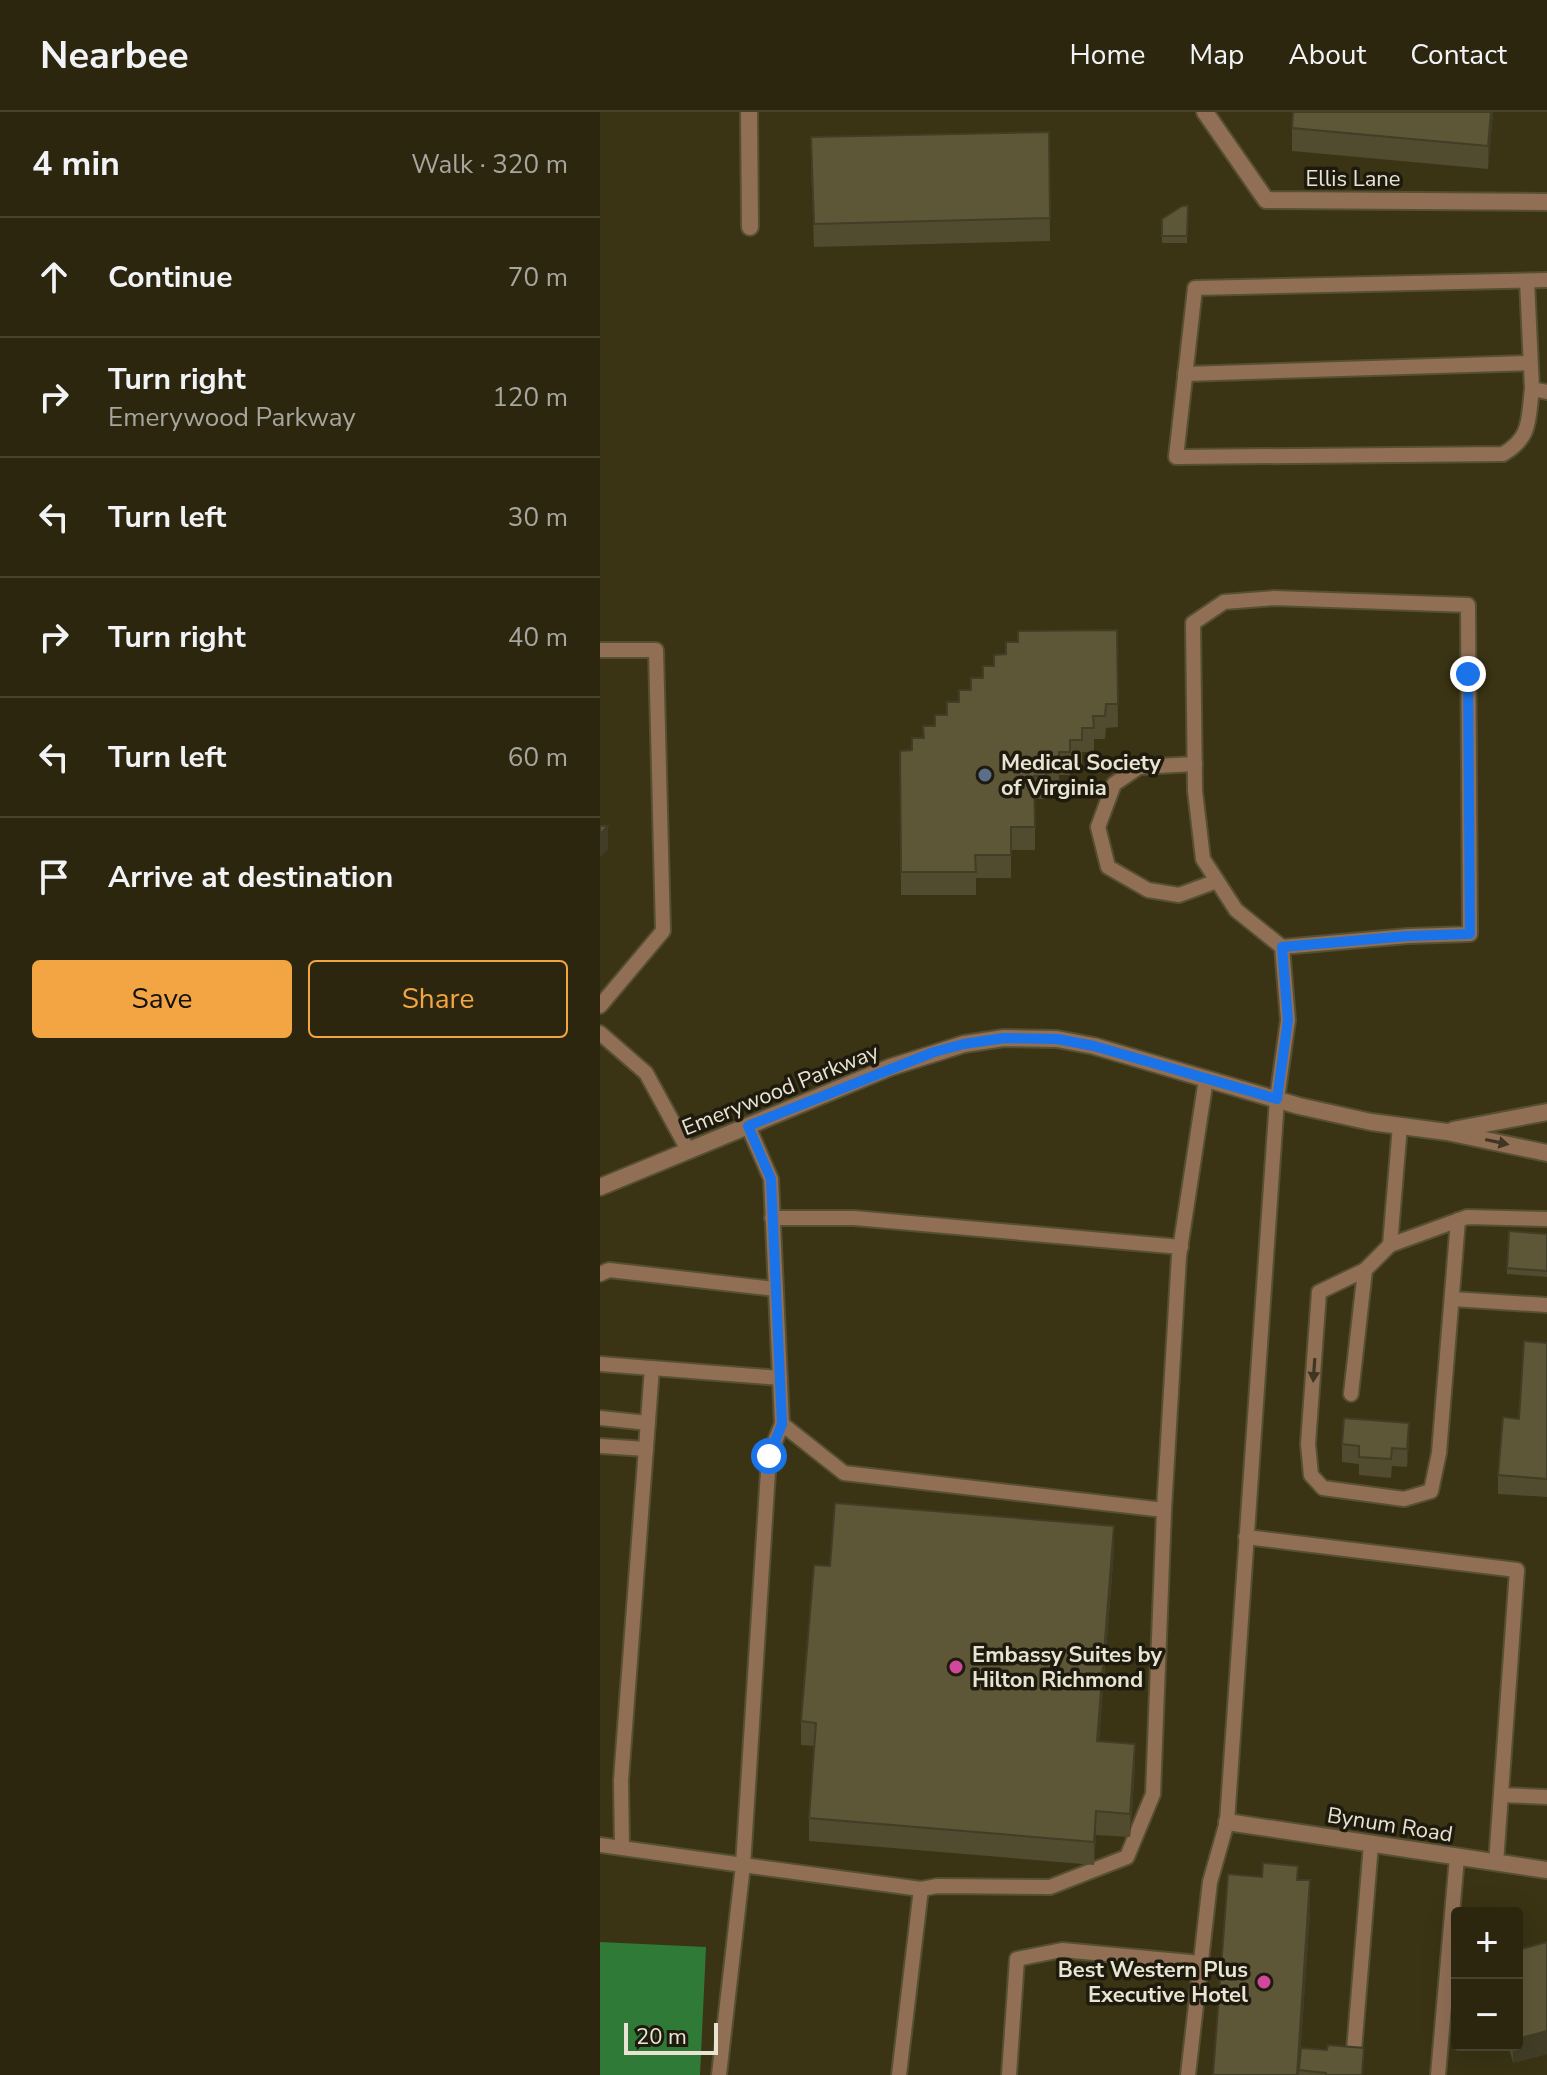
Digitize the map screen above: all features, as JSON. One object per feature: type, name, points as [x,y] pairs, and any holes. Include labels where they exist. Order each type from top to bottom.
[{"type":"street","points":[[749,112],[750,227]]},
{"type":"street","name":"Ellis Lane","points":[[1205,112],[1266,200],[1547,202]]},
{"type":"street","name":"Emerywood Parkway","points":[[600,1187],[934,1052],[1004,1038],[1057,1039],[1094,1046],[1277,1099],[1371,1122],[1447,1132],[1547,1153]]},
{"type":"street","name":"Emerywood Parkway","points":[[1447,1132],[1547,1112]]},
{"type":"street","name":"Bynum Road","points":[[1227,1822],[1547,1870]]},
{"type":"lane","points":[[1527,281],[1530,363],[1539,390],[1527,429],[1518,445],[1503,454],[1176,457],[1195,288],[1547,280]]},
{"type":"lane","points":[[1185,374],[1530,363]]},
{"type":"lane","points":[[1274,598],[1468,605],[1470,934],[1282,947],[1236,910],[1217,881],[1203,859],[1195,764],[1193,623],[1224,602],[1274,598]]},
{"type":"lane","points":[[600,650],[656,650],[663,931],[600,1006]]},
{"type":"lane","points":[[1195,764],[1139,767],[1114,784],[1098,827],[1108,867],[1148,890],[1179,895],[1217,881]]},
{"type":"lane","points":[[1188,2075],[1210,1882],[1227,1822],[1277,1099],[1288,1020],[1282,947]]},
{"type":"lane","points":[[600,1033],[646,1073],[688,1150]]},
{"type":"lane","points":[[600,1845],[921,1889],[937,1886],[1050,1887],[1127,1857],[1153,1794],[1164,1510],[1181,1247],[1206,1079]]},
{"type":"lane","points":[[1390,1245],[1400,1125]]},
{"type":"lane","points":[[719,2075],[743,1865],[769,1456],[782,1424],[771,1179],[748,1126]]},
{"type":"lane","points":[[1458,1220],[1439,1453],[1431,1491],[1404,1499],[1323,1488],[1311,1475],[1308,1444],[1319,1292],[1365,1270],[1390,1245],[1458,1220],[1467,1217],[1547,1219]]},
{"type":"lane","points":[[772,1218],[854,1218],[1181,1247]]},
{"type":"lane","points":[[600,1274],[609,1270],[775,1289]]},
{"type":"lane","points":[[1351,1394],[1365,1270]]},
{"type":"lane","points":[[1452,1299],[1547,1305]]},
{"type":"lane","points":[[600,1364],[780,1378]]},
{"type":"lane","points":[[622,1848],[621,1780],[652,1368]]},
{"type":"lane","points":[[600,1418],[648,1423]]},
{"type":"lane","points":[[782,1424],[844,1473],[1164,1510]]},
{"type":"lane","points":[[600,1446],[646,1449]]},
{"type":"lane","points":[[1246,1537],[1517,1570],[1496,1863]]},
{"type":"lane","points":[[1501,1795],[1547,1797]]},
{"type":"lane","points":[[1352,2075],[1371,1844]]},
{"type":"lane","points":[[1438,2075],[1457,1857]]},
{"type":"lane","points":[[899,2075],[921,1889]]},
{"type":"lane","points":[[1009,2075],[1017,1959],[1062,1950],[1201,1963]]},
{"type":"green space","points":[[600,1942],[706,1947],[700,2075],[600,2075]]},
{"type":"building","points":[[1293,112],[1491,112],[1488,146],[1292,128]]},
{"type":"building","points":[[1049,132],[1050,218],[814,224],[811,137]]},
{"type":"building","points":[[1182,206],[1188,206],[1187,236],[1162,236],[1162,219]]},
{"type":"building","name":"Medical Society of Virginia","points":[[1117,630],[1118,704],[1106,704],[1105,716],[1093,716],[1094,728],[1082,728],[1082,740],[1070,740],[1070,752],[1059,752],[1059,765],[1047,764],[1046,776],[1034,776],[1035,827],[1011,827],[1011,855],[975,855],[976,872],[901,872],[900,751],[912,750],[912,738],[924,738],[923,726],[935,726],[935,715],[947,715],[947,702],[959,702],[959,690],[971,690],[971,678],[983,678],[983,666],[994,666],[994,655],[1006,654],[1006,642],[1018,642],[1018,631]]},
{"type":"building","points":[[1509,1231],[1547,1234],[1547,1271],[1507,1268]]},
{"type":"building","points":[[1524,1341],[1547,1343],[1547,1479],[1498,1475],[1503,1417],[1519,1419]]},
{"type":"building","points":[[1344,1418],[1409,1423],[1407,1449],[1392,1448],[1391,1459],[1359,1457],[1359,1446],[1342,1444]]},
{"type":"building","name":"Embassy Suites by Hilton Richmond","points":[[835,1503],[1114,1526],[1097,1741],[1135,1744],[1130,1814],[1096,1811],[1094,1842],[809,1818],[816,1723],[801,1721],[814,1565],[830,1566]]},
{"type":"building","name":"Best Western Plus Executive Hotel","points":[[1263,1863],[1298,1866],[1297,1880],[1310,1880],[1297,2075],[1213,2075],[1228,1874],[1262,1877]]},
{"type":"building","points":[[1547,1942],[1547,2031],[1523,2037],[1523,1979],[1523,1948]]},
{"type":"building","points":[[1328,2045],[1364,2048],[1362,2075],[1326,2075],[1299,2070],[1301,2048],[1327,2050]]},
{"type":"place","name":"Medical Society of Virginia","points":[[985,775]]},
{"type":"place","name":"Embassy Suites by Hilton Richmond","points":[[956,1667]]},
{"type":"place","name":"Best Western Plus Executive Hotel","points":[[1264,1982]]},
{"type":"route","points":[[769,1456],[782,1424],[771,1179],[748,1126],[934,1052],[1004,1038],[1057,1039],[1094,1046],[1277,1099],[1288,1020],[1282,947],[1470,934],[1468,674]]}]
